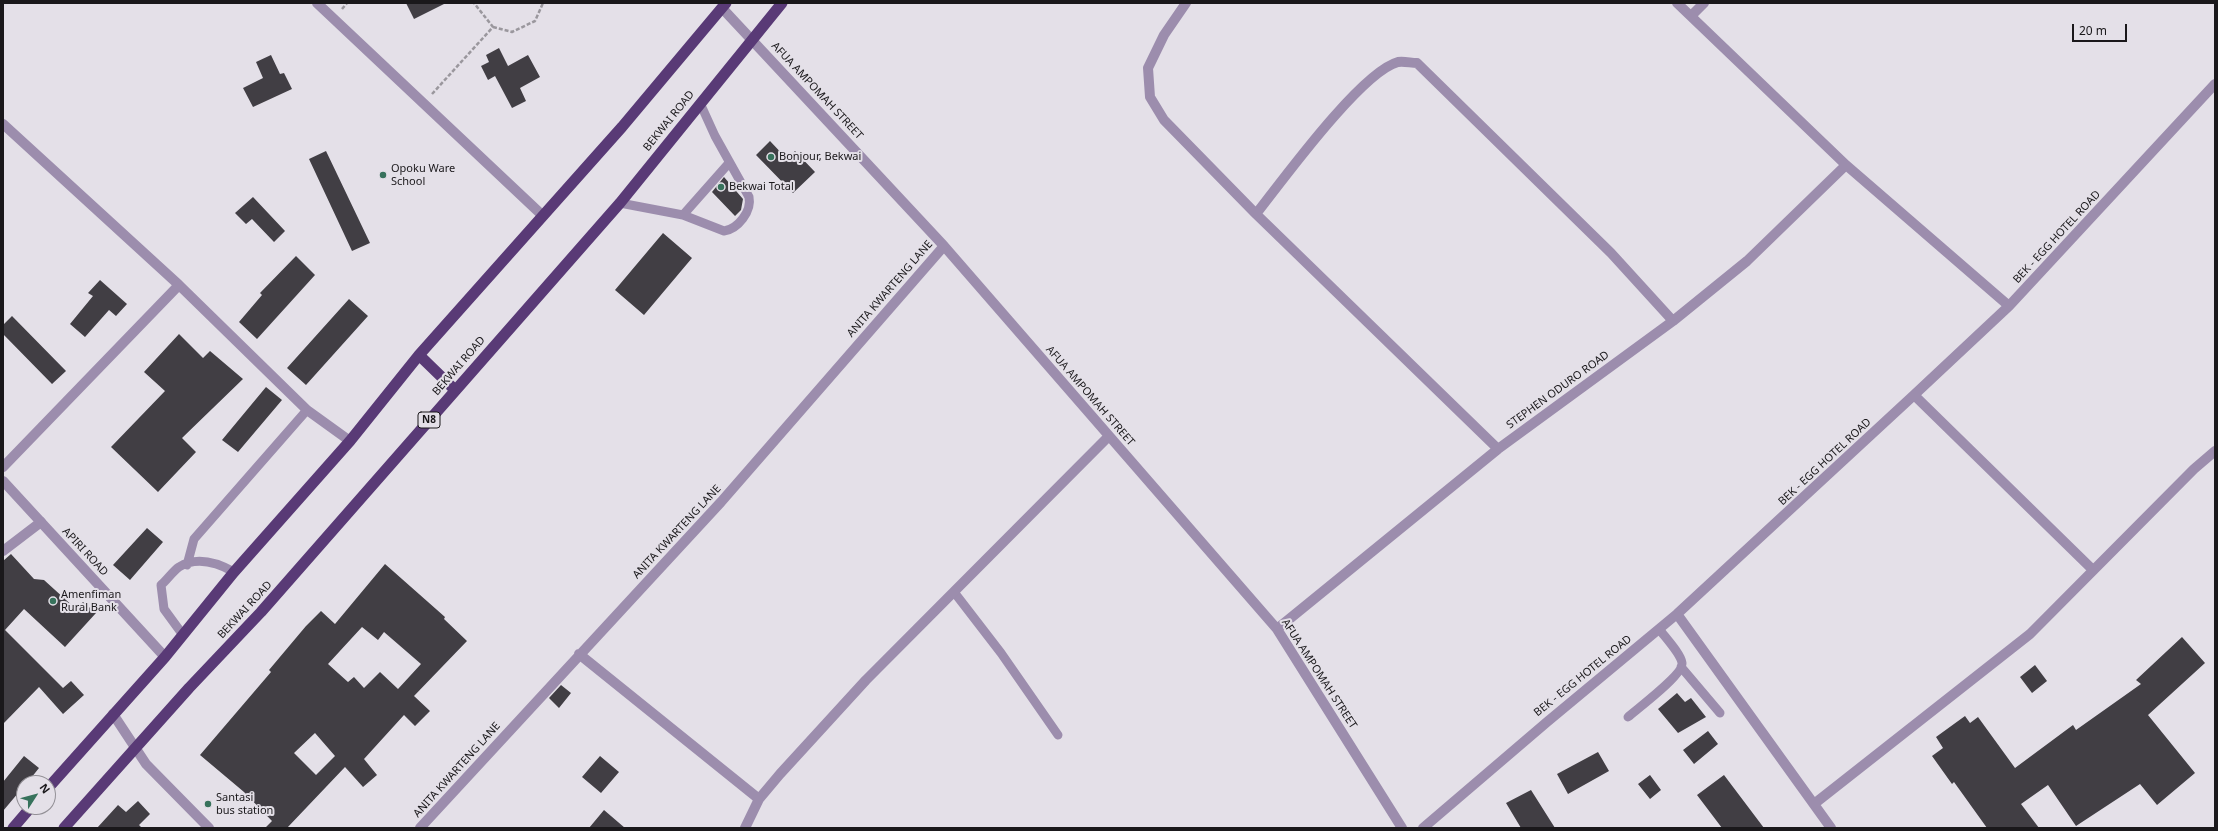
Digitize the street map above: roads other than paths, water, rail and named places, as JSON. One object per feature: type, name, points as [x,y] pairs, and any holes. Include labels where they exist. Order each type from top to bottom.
[{"type":"highway","name":"BEKWAI ROAD","points":[[64,828],[189,688],[261,612],[620,203],[752,38],[782,3]]},
{"type":"highway","points":[[56,779],[165,657],[234,572],[350,441],[419,355],[542,215],[622,127],[724,5]]},
{"type":"highway","points":[[419,355],[455,390]]},
{"type":"highway","points":[[13,828],[24,815]]},
{"type":"street","points":[[317,3],[424,102],[542,215]]},
{"type":"street","points":[[1186,3],[1164,35],[1148,68],[1150,97],[1164,120],[1256,214],[1498,449]]},
{"type":"street","points":[[1677,3],[1846,165],[2009,306]]},
{"type":"street","points":[[1691,16],[1704,3]]},
{"type":"street","name":"AFUA AMPOMAH STREET","points":[[724,5],[752,38],[944,246],[1277,629],[1402,828]]},
{"type":"street","points":[[1256,214],[1324,129],[1380,72],[1399,62],[1417,63],[1611,253],[1673,321]]},
{"type":"street","name":"BEK - EGG HOTEL ROAD","points":[[1423,828],[1677,614],[2009,306],[2215,84]]},
{"type":"street","points":[[3,124],[179,285],[306,410],[350,441]]},
{"type":"street","name":"STEPHEN ODURO ROAD","points":[[1277,629],[1498,449],[1673,321],[1747,261],[1846,165]]},
{"type":"street","name":"ANITA KWARTENG LANE","points":[[420,828],[579,654],[721,502],[944,246]]},
{"type":"street","points":[[3,467],[179,285]]},
{"type":"street","points":[[1914,395],[2093,570]]},
{"type":"street","points":[[745,828],[759,799],[866,680],[1109,436]]},
{"type":"street","points":[[1814,804],[2020,642],[2194,469],[2215,451]]},
{"type":"street","name":"APIRI ROAD","points":[[3,481],[165,657]]},
{"type":"street","points":[[3,551],[41,522]]},
{"type":"street","points":[[1677,614],[1831,828]]},
{"type":"street","points":[[579,654],[759,799]]},
{"type":"street","points":[[113,714],[135,750],[157,777],[209,828]]},
{"type":"lane","points":[[620,203],[683,216],[724,231],[729,230],[736,225],[747,212],[750,203],[700,103]]},
{"type":"lane","points":[[683,216],[729,163]]},
{"type":"lane","points":[[187,565],[194,539],[306,410]]},
{"type":"lane","points":[[183,635],[164,609],[161,585],[180,567],[198,562],[217,563],[234,572]]},
{"type":"lane","points":[[954,592],[1001,653],[1058,735]]},
{"type":"lane","points":[[1628,717],[1674,677],[1681,667],[1682,662],[1679,656],[1659,629]]},
{"type":"lane","points":[[1681,667],[1720,713]]},
{"type":"place","name":"Bonjour, Bekwai","points":[[771,157]]},
{"type":"place","name":"Opoku Ware School","points":[[383,175]]},
{"type":"place","name":"Bekwai Total","points":[[721,187]]},
{"type":"place","name":"Amenfiman Rural Bank","points":[[53,601]]},
{"type":"place","name":"Santasi bus station","points":[[208,804]]}]
